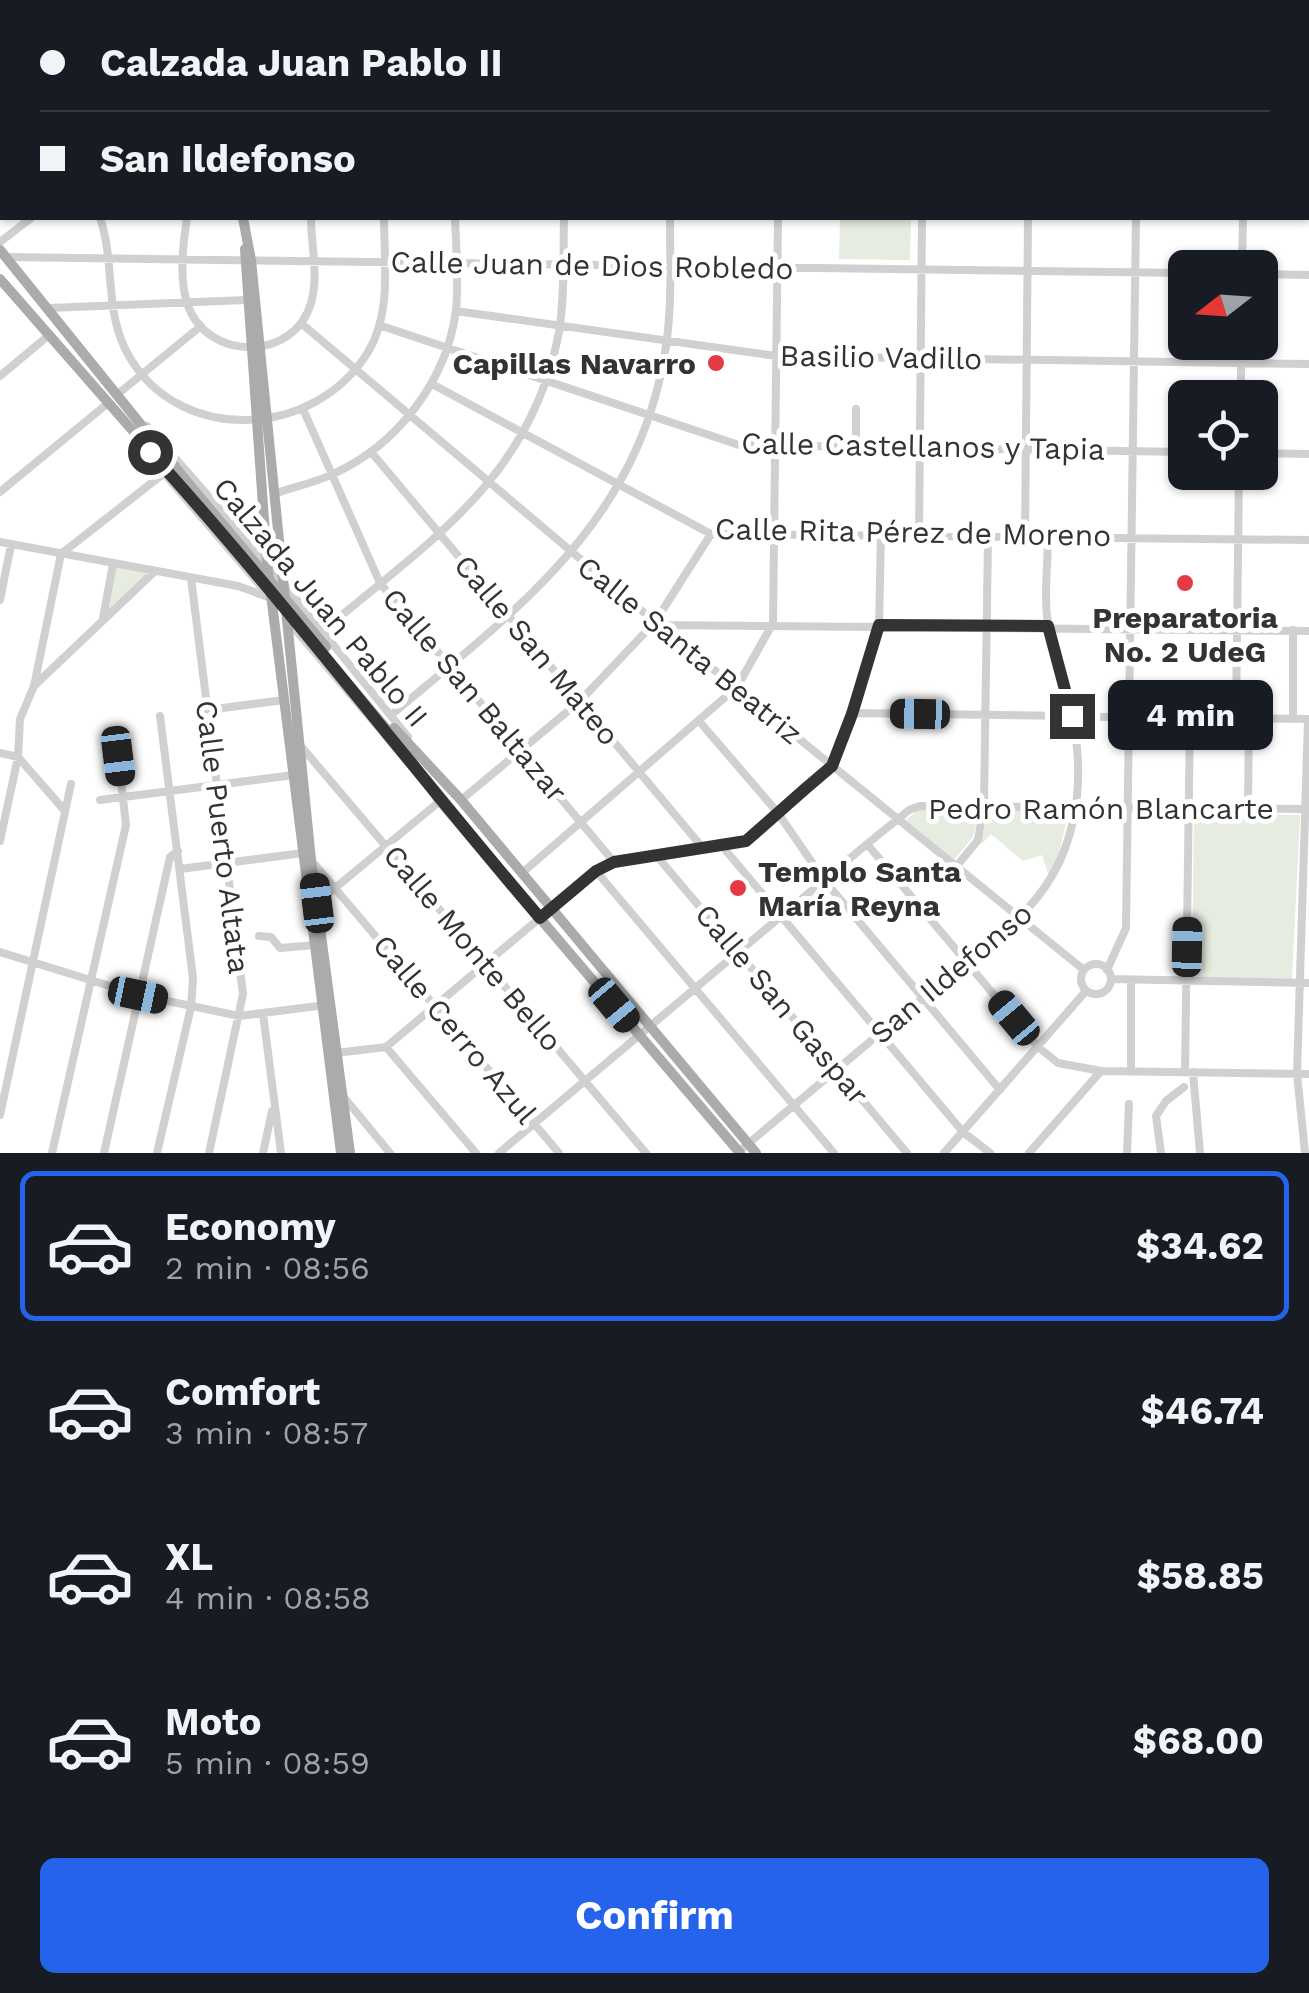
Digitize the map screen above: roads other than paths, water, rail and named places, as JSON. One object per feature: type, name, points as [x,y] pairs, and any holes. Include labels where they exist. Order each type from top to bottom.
[{"type":"main road","points":[[243,220],[261,421],[267,564],[294,775],[317,903],[341,1153]]},
{"type":"main road","name":"Calzada Juan Pablo II","points":[[5,255],[134,412],[185,485],[392,730],[461,800],[649,1026],[744,1151]]},
{"type":"main road","points":[[247,260],[246,300],[254,349]]},
{"type":"main road","name":"Calzada Juan Pablo II","points":[[0,279],[136,437],[185,485]]},
{"type":"main road","points":[[261,421],[284,584],[315,945],[350,1153]]},
{"type":"main road","name":"Calzada Juan Pablo II","points":[[392,730],[440,800],[744,1151]]},
{"type":"street","points":[[0,242],[28,220]]},
{"type":"street","points":[[100,220],[110,306],[120,340],[141,374],[182,405],[226,418],[261,421],[303,410],[329,393],[369,350],[385,295],[384,220]]},
{"type":"street","points":[[187,220],[183,260],[187,303],[200,326],[224,344],[254,349],[282,339],[302,324],[312,300],[310,220]]},
{"type":"street","points":[[274,494],[332,475],[372,453],[408,417],[432,384],[456,311],[455,220]]},
{"type":"street","points":[[323,631],[439,534],[490,484],[525,433],[546,382],[560,328],[564,220]]},
{"type":"street","points":[[391,715],[508,615],[572,554],[620,483],[650,416],[667,342],[670,220]]},
{"type":"street","points":[[522,873],[737,687],[773,624],[778,220]]},
{"type":"street","points":[[919,536],[922,220]]},
{"type":"street","points":[[1025,536],[1028,220]]},
{"type":"street","points":[[1086,990],[1102,993],[1126,928],[1136,220]]},
{"type":"street","points":[[1242,250],[1243,220]]},
{"type":"street","points":[[5,255],[9,235]]},
{"type":"street","name":"Calle Juan de Dios Robledo","points":[[5,255],[1168,273]]},
{"type":"street","points":[[1278,274],[1309,275]]},
{"type":"street","points":[[49,308],[246,300]]},
{"type":"street","name":"Basilio Vadillo","points":[[456,311],[776,356],[1309,364]]},
{"type":"street","name":"Calle Santa Beatriz","points":[[302,324],[572,554],[1084,970]]},
{"type":"street","name":"Calle Castellanos y Tapia","points":[[379,325],[732,444],[1168,452]]},
{"type":"street","points":[[119,393],[200,326]]},
{"type":"street","points":[[0,376],[48,336]]},
{"type":"street","points":[[1241,363],[1241,380]]},
{"type":"street","name":"Calle Rita Pérez de Moreno","points":[[432,384],[710,534],[1309,540]]},
{"type":"street","points":[[0,492],[107,404]]},
{"type":"street","points":[[856,409],[856,447]]},
{"type":"street","name":"Calle San Baltazar","points":[[303,410],[380,583],[614,862]]},
{"type":"street","name":"Calzada Juan Pablo II","points":[[134,412],[254,548],[436,771]]},
{"type":"street","name":"Calzada Juan Pablo II","points":[[136,437],[163,474],[427,784]]},
{"type":"street","name":"Calle San Mateo","points":[[372,453],[702,847]]},
{"type":"street","points":[[1278,453],[1309,454]]},
{"type":"street","points":[[0,841],[18,757],[20,719],[34,686],[61,554],[163,474]]},
{"type":"street","points":[[1236,718],[1239,490]]},
{"type":"street","points":[[461,800],[580,700],[656,623],[710,534]]},
{"type":"street","points":[[336,1053],[386,1047],[596,871],[614,862],[746,841],[832,766],[879,625],[881,535]]},
{"type":"street","points":[[956,867],[978,840],[984,805],[988,536]]},
{"type":"street","name":"San Ildefonso","points":[[744,1151],[1019,917],[1038,900],[1056,874],[1069,844],[1077,805],[1072,716],[1048,626],[1048,536]]},
{"type":"street","points":[[0,542],[246,588],[272,599]]},
{"type":"street","points":[[0,600],[12,546]]},
{"type":"street","points":[[238,561],[250,559],[254,548]]},
{"type":"street","points":[[103,620],[113,564]]},
{"type":"street","points":[[34,686],[155,571]]},
{"type":"street","name":"Calle Puerto Altata","points":[[191,578],[244,994],[209,1153]]},
{"type":"street","points":[[297,631],[299,619],[310,615]]},
{"type":"street","points":[[656,623],[1309,630]]},
{"type":"street","points":[[1292,630],[1293,718]]},
{"type":"street","points":[[207,710],[284,700]]},
{"type":"street","points":[[852,714],[1309,719],[1304,983],[1297,1074],[1306,1153]]},
{"type":"street","points":[[157,1153],[193,978],[160,716]]},
{"type":"street","points":[[1190,717],[1186,982],[1189,1072],[1200,1153]]},
{"type":"street","points":[[1248,718],[1248,808]]},
{"type":"street","points":[[699,721],[778,813],[824,880],[1000,1090]]},
{"type":"street","name":"Calle Monte Bello","points":[[298,743],[646,1153]]},
{"type":"street","points":[[0,754],[18,757],[65,812]]},
{"type":"street","points":[[52,1153],[126,825],[118,756]]},
{"type":"street","points":[[100,800],[294,775]]},
{"type":"street","points":[[0,1115],[71,784]]},
{"type":"street","points":[[317,903],[440,800]]},
{"type":"street","name":"Pedro Ramón Blancarte","points":[[897,819],[920,806],[1307,809]]},
{"type":"street","points":[[498,1153],[897,819]]},
{"type":"street","points":[[867,844],[1038,1047],[1058,1064],[1101,1072],[1309,1074]]},
{"type":"street","points":[[722,846],[962,1132],[990,1153]]},
{"type":"street","points":[[104,1153],[170,858],[178,851]]},
{"type":"street","name":"Calle San Gaspar","points":[[656,854],[907,1153]]},
{"type":"street","points":[[180,869],[307,856]]},
{"type":"street","name":"Calle Cerro Azul","points":[[307,856],[559,1153]]},
{"type":"street","points":[[596,871],[834,1153]]},
{"type":"street","points":[[260,936],[271,936],[280,948],[315,945]]},
{"type":"street","points":[[0,952],[138,995],[239,1016],[326,1005]]},
{"type":"street","points":[[1086,990],[1081,981],[1084,970],[1098,964],[1109,974],[1131,982],[1304,983]]},
{"type":"street","points":[[1131,982],[1131,1071]]},
{"type":"street","points":[[944,1153],[1086,990]]},
{"type":"street","points":[[263,1014],[280,1153]]},
{"type":"street","points":[[386,1047],[476,1153]]},
{"type":"street","points":[[1029,1153],[1101,1072]]},
{"type":"street","points":[[1161,1153],[1156,1116],[1184,1087]]},
{"type":"street","points":[[342,1095],[390,1153]]},
{"type":"street","points":[[263,1153],[274,1102]]},
{"type":"street","points":[[1127,1153],[1129,1104]]},
{"type":"place","name":"Capillas Navarro","points":[[716,363]]},
{"type":"place","name":"Preparatoria No. 2 UdeG","points":[[1185,583]]},
{"type":"place","name":"Templo Santa María Reyna","points":[[738,888]]}]
